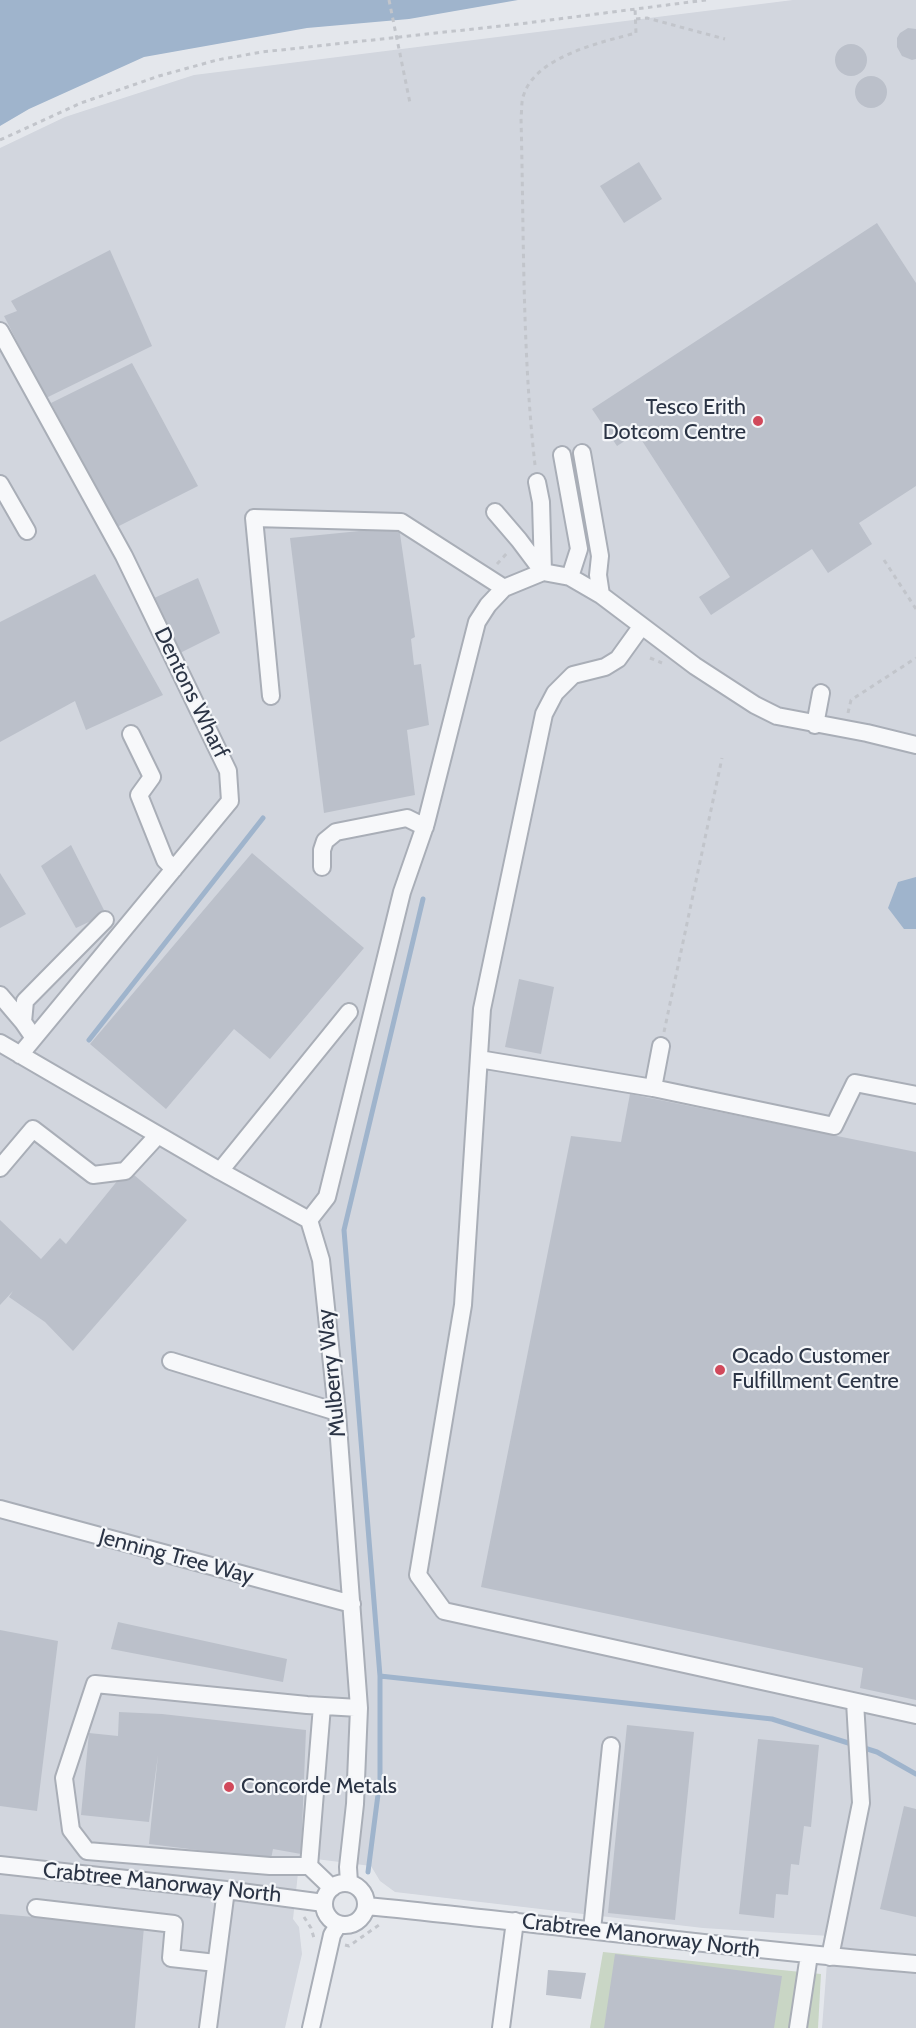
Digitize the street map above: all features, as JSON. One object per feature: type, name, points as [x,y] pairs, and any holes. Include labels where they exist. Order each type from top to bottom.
[{"type":"street","name":"Dentons Wharf","points":[[0,331],[124,556],[228,771],[230,801],[20,1055]]},
{"type":"street","points":[[582,453],[600,556],[598,575],[601,596]]},
{"type":"street","points":[[562,455],[579,549],[570,577]]},
{"type":"street","points":[[537,482],[541,502],[543,572]]},
{"type":"street","points":[[0,484],[27,531]]},
{"type":"street","points":[[495,512],[543,572]]},
{"type":"street","points":[[271,696],[254,518],[401,522],[504,588]]},
{"type":"street","points":[[0,1043],[158,1136],[309,1220],[327,1197],[402,892],[425,827],[477,622],[488,605],[504,588],[543,572],[570,577],[601,596],[641,627],[755,705],[777,716],[916,745]]},
{"type":"street","points":[[641,627],[618,659],[605,666],[573,675],[555,693],[544,714],[482,1009],[463,1305],[418,1575],[444,1611],[916,1715]]},
{"type":"street","points":[[815,725],[821,693]]},
{"type":"street","points":[[131,734],[152,777],[139,795],[165,860],[174,869]]},
{"type":"street","points":[[322,867],[322,850],[325,840],[336,832],[407,818],[425,827]]},
{"type":"street","points":[[22,1022],[25,1001],[105,920]]},
{"type":"street","points":[[0,995],[34,1038]]},
{"type":"street","points":[[220,1171],[349,1012]]},
{"type":"street","points":[[653,1088],[661,1046]]},
{"type":"street","points":[[479,1059],[653,1088],[834,1126],[855,1083],[916,1095]]},
{"type":"street","points":[[0,1168],[33,1129],[93,1175],[125,1171],[158,1136]]},
{"type":"street","name":"Mulberry Way","points":[[309,1220],[321,1260],[337,1412],[359,1708],[355,1804],[348,1867],[349,1883]]},
{"type":"street","points":[[171,1361],[337,1412]]},
{"type":"street","name":"Jenning Tree Way","points":[[0,1509],[352,1604]]},
{"type":"street","points":[[309,1866],[270,1866],[87,1851],[71,1830],[64,1778],[95,1684],[359,1708]]},
{"type":"street","points":[[830,1957],[861,1803],[855,1701]]},
{"type":"street","points":[[322,1706],[309,1866],[328,1896],[327,1916],[338,1925],[353,1925],[361,1919],[367,1906],[360,1889],[349,1883]]},
{"type":"street","points":[[592,1930],[610,1746]]},
{"type":"street","name":"Crabtree Manorway North","points":[[0,1865],[226,1890],[328,1896],[341,1883],[349,1883]]},
{"type":"street","points":[[208,2028],[226,1890]]},
{"type":"street","name":"Crabtree Manorway North","points":[[367,1906],[809,1955],[916,1964]]},
{"type":"street","points":[[36,1908],[174,1924],[171,1958],[216,1963]]},
{"type":"street","points":[[501,2028],[515,1921]]},
{"type":"street","points":[[311,2028],[332,1935],[338,1925]]},
{"type":"street","points":[[798,2028],[809,1955]]},
{"type":"path","points":[[389,0],[410,103]]},
{"type":"path","points":[[0,140],[81,103],[159,76],[217,60],[273,51],[519,24],[706,0]]},
{"type":"path","points":[[537,482],[527,350],[521,118],[524,93],[537,75],[556,60],[583,47],[636,33],[635,8]]},
{"type":"path","points":[[636,19],[647,18],[725,39]]},
{"type":"path","points":[[884,560],[916,609]]},
{"type":"path","points":[[846,730],[850,700],[916,658]]},
{"type":"path","points":[[661,1046],[722,758]]},
{"type":"path","points":[[300,1915],[306,1918],[314,1938]]},
{"type":"shaded area","points":[[793,0],[916,0],[916,2028],[822,2028],[829,1936],[703,1928],[395,1892],[380,1881],[371,1866],[316,1859],[298,1873],[293,1919],[299,1927],[302,1954],[285,2028],[0,2028],[0,148],[65,117],[194,75]]},
{"type":"green space","points":[[603,1952],[821,1974],[818,2028],[590,2028]]},
{"type":"water","points":[[0,0],[518,0],[409,19],[307,28],[144,57],[29,109],[0,126]]},
{"type":"water","points":[[916,877],[916,929],[904,929],[888,908],[898,882]]},
{"type":"building","points":[[908,28],[916,29],[916,59],[912,60],[902,56],[897,47],[897,38]]},
{"type":"building","points":[[851,44],[862,49],[867,60],[862,71],[851,76],[840,71],[835,60],[840,49]]},
{"type":"building","points":[[871,76],[882,81],[887,92],[882,103],[871,108],[860,103],[855,92],[860,81]]},
{"type":"building","points":[[639,162],[662,199],[624,223],[600,186]]},
{"type":"building","name":"Tesco Erith Dotcom Centre","points":[[877,223],[916,283],[916,486],[859,523],[872,544],[828,573],[812,549],[711,615],[699,597],[730,577],[637,433],[617,446],[592,409]]},
{"type":"building","points":[[110,250],[152,346],[46,398],[4,316],[17,311],[11,301]]},
{"type":"building","points":[[132,363],[198,486],[117,527],[51,403]]},
{"type":"building","points":[[399,527],[415,637],[411,639],[414,665],[421,664],[429,725],[407,730],[415,795],[324,813],[290,538]]},
{"type":"building","points":[[95,574],[163,695],[86,730],[75,701],[0,742],[0,622]]},
{"type":"building","points":[[198,578],[220,633],[178,654],[152,599]]},
{"type":"building","points":[[71,845],[106,914],[76,928],[41,866]]},
{"type":"building","points":[[252,853],[364,948],[270,1059],[234,1029],[166,1109],[90,1044]]},
{"type":"building","points":[[0,873],[26,914],[0,928]]},
{"type":"building","points":[[519,979],[554,987],[541,1054],[505,1047]]},
{"type":"building","name":"Ocado Customer Fulfillment Centre","points":[[630,1094],[916,1152],[916,1700],[860,1688],[863,1668],[481,1587],[571,1136],[621,1142]]},
{"type":"building","points":[[127,1169],[187,1220],[73,1351],[45,1322],[9,1297],[13,1291],[0,1305],[0,1220],[41,1259],[60,1238],[66,1244]]},
{"type":"building","points":[[118,1622],[287,1659],[283,1682],[111,1649]]},
{"type":"building","points":[[0,1630],[58,1641],[37,1811],[0,1806]]},
{"type":"building","name":"Concorde Metals","points":[[119,1712],[162,1714],[306,1730],[301,1854],[273,1849],[271,1859],[149,1844],[158,1755],[149,1822],[81,1815],[89,1733],[118,1736]]},
{"type":"building","points":[[627,1725],[694,1732],[675,1920],[608,1913]]},
{"type":"building","points":[[758,1739],[819,1745],[811,1827],[804,1826],[799,1865],[791,1864],[788,1895],[776,1894],[774,1918],[739,1914]]},
{"type":"building","points":[[904,1806],[916,1809],[916,1917],[880,1909]]},
{"type":"building","points":[[0,1914],[144,1927],[135,2028],[0,2028]]},
{"type":"building","points":[[615,1954],[782,1976],[774,2028],[604,2028]]},
{"type":"building","points":[[548,1970],[586,1973],[581,1999],[546,1995]]},
{"type":"waterway","points":[[89,1040],[263,818]]},
{"type":"waterway","points":[[368,1872],[380,1779],[380,1676],[344,1230],[423,899]]},
{"type":"waterway","points":[[380,1676],[772,1719],[877,1752],[916,1774]]},
{"type":"place","name":"Tesco Erith Dotcom Centre","points":[[758,421]]},
{"type":"place","name":"Ocado Customer Fulfillment Centre","points":[[720,1370]]},
{"type":"place","name":"Concorde Metals","points":[[229,1787]]}]
